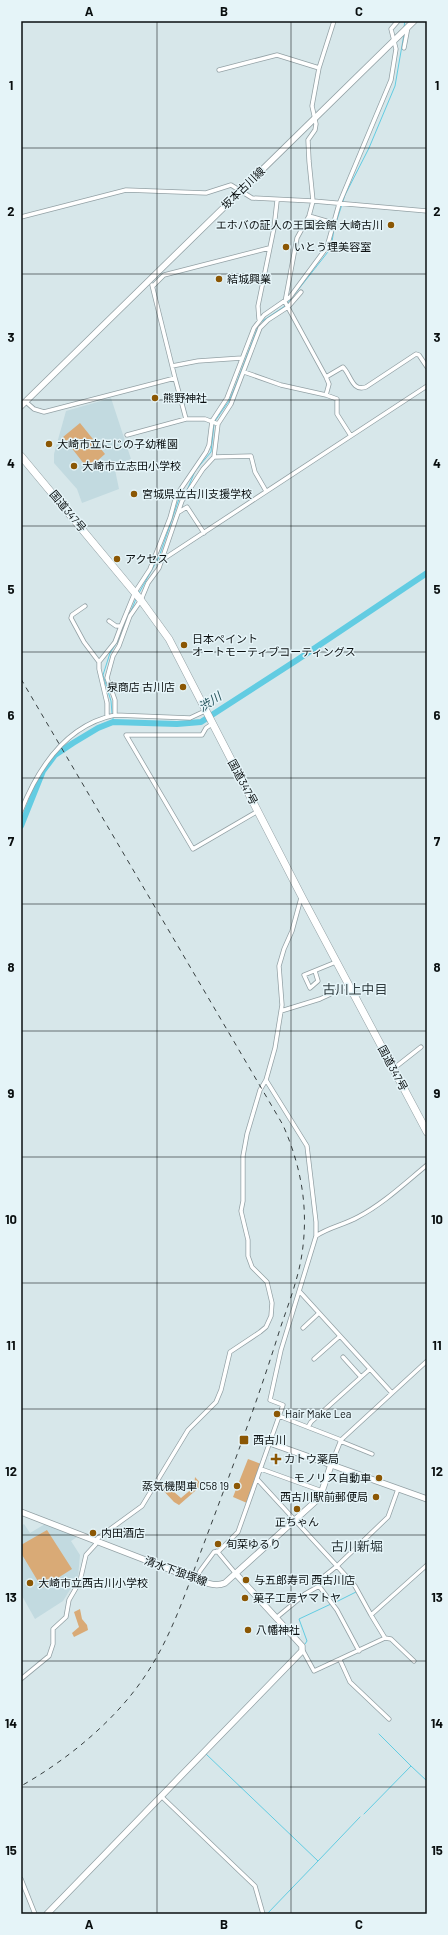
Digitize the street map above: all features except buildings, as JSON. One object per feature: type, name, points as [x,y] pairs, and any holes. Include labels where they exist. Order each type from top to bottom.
[{"type":"highway","name":"国道347号","points":[[21,456],[138,596],[169,639],[205,712],[348,986],[427,1132]]},
{"type":"main road","name":"坂本古川線","points":[[21,406],[151,284],[240,191],[414,21]]},
{"type":"main road","points":[[270,1443],[427,1499]]},
{"type":"main road","name":"清水下狼塚線","points":[[21,1512],[212,1585],[220,1585],[236,1574],[317,1500],[322,1491],[331,1465]]},
{"type":"main road","points":[[47,1914],[302,1651],[302,1649],[276,1618],[236,1574]]},
{"type":"street","points":[[326,394],[329,384],[326,377],[286,304],[295,247],[313,201],[308,161],[308,140],[316,128],[312,106],[319,68],[334,21]]},
{"type":"street","points":[[259,319],[286,304],[327,247],[333,223],[391,80],[396,49],[391,29],[398,21]]},
{"type":"street","points":[[404,48],[408,26]]},
{"type":"street","points":[[219,70],[277,55],[319,68]]},
{"type":"street","points":[[21,217],[126,190],[139,189],[206,193],[231,185],[252,198],[278,201],[313,201],[427,211]]},
{"type":"street","points":[[214,457],[215,422],[231,404],[244,372],[245,360],[259,319],[258,306],[278,201]]},
{"type":"street","points":[[308,216],[333,223]]},
{"type":"street","points":[[186,419],[151,284],[164,275],[269,248]]},
{"type":"street","points":[[114,715],[114,700],[107,678],[110,664],[119,646],[150,569],[170,518],[176,496],[206,452],[215,422],[260,328],[301,292]]},
{"type":"street","points":[[326,377],[343,368],[355,386],[360,388],[366,387],[416,354],[419,355],[427,367]]},
{"type":"street","points":[[172,366],[198,361],[245,360]]},
{"type":"street","points":[[244,372],[288,387],[326,394],[337,399],[337,414],[351,436]]},
{"type":"street","points":[[26,402],[34,409],[44,412],[175,378]]},
{"type":"street","points":[[162,560],[427,386]]},
{"type":"street","points":[[127,435],[186,419],[198,418],[215,422]]},
{"type":"street","points":[[99,662],[115,642],[121,626],[138,596],[145,590],[159,568],[182,501],[210,459],[214,457],[251,456],[256,472],[266,492]]},
{"type":"street","points":[[179,512],[187,508],[204,533]]},
{"type":"street","points":[[85,606],[72,615],[71,618],[81,637],[99,662],[108,716]]},
{"type":"street","points":[[109,621],[116,626],[121,626]]},
{"type":"street","points":[[21,812],[36,778],[47,760],[60,745],[84,728],[108,716],[114,715],[190,718],[205,712]]},
{"type":"street","points":[[211,723],[202,735],[126,735],[193,849],[258,811]]},
{"type":"street","points":[[21,1679],[49,1656],[53,1644],[53,1629],[66,1617],[69,1600],[80,1581],[86,1555],[96,1544],[95,1541],[142,1506],[188,1430],[216,1402],[221,1390],[230,1352],[260,1332],[270,1321],[272,1302],[270,1289],[264,1278],[249,1261],[248,1240],[241,1211],[243,1201],[243,1152],[260,1090],[266,1080],[275,1048],[281,1010],[279,966],[292,931],[302,897]]},
{"type":"street","points":[[315,971],[318,980],[310,988],[304,975],[336,962]]},
{"type":"street","points":[[281,1010],[320,999],[348,986]]},
{"type":"street","points":[[393,1069],[421,1046]]},
{"type":"street","points":[[197,1579],[200,1571],[214,1552],[236,1535],[261,1469],[283,1405],[270,1400],[281,1350],[316,1236],[314,1199],[307,1146],[266,1080]]},
{"type":"street","points":[[316,1236],[324,1230],[358,1217],[391,1194],[427,1165]]},
{"type":"street","points":[[300,1292],[392,1393]]},
{"type":"street","points":[[303,1328],[319,1313]]},
{"type":"street","points":[[314,1359],[340,1336]]},
{"type":"street","points":[[343,1357],[361,1377]]},
{"type":"street","points":[[331,1465],[341,1440],[427,1361]]},
{"type":"street","points":[[308,1427],[311,1422],[370,1369]]},
{"type":"street","points":[[279,1416],[341,1440],[372,1454]]},
{"type":"street","points":[[261,1469],[322,1491]]},
{"type":"street","points":[[257,1479],[355,1586],[385,1638]]},
{"type":"street","points":[[359,1651],[332,1603],[319,1586],[318,1581],[337,1566],[388,1517],[398,1489]]},
{"type":"street","points":[[216,1551],[236,1574]]},
{"type":"street","points":[[371,1615],[427,1565]]},
{"type":"street","points":[[276,1618],[305,1594],[319,1586]]},
{"type":"street","points":[[302,1649],[314,1671],[385,1638],[391,1639],[414,1661]]},
{"type":"street","points":[[340,1660],[350,1682],[389,1719]]},
{"type":"street","points":[[161,1796],[255,1886],[263,1914]]},
{"type":"street","points":[[21,1879],[36,1914]]},
{"type":"shaded area","name":"大崎市立志田小学校","points":[[111,398],[131,459],[114,465],[119,489],[82,503],[77,489],[54,463],[54,454],[66,411]]},
{"type":"shaded area","points":[[80,423],[105,454],[88,469],[63,437]]},
{"type":"shaded area","points":[[248,1459],[261,1464],[247,1503],[233,1497]]},
{"type":"shaded area","points":[[195,1477],[202,1485],[179,1505],[174,1502],[160,1487],[166,1485],[181,1498],[194,1487]]},
{"type":"shaded area","points":[[24,1524],[30,1533],[45,1524],[77,1537],[71,1541],[80,1555],[78,1577],[63,1601],[35,1619],[21,1594],[21,1526]]},
{"type":"shaded area","points":[[47,1530],[72,1569],[42,1588],[21,1553],[21,1545]]},
{"type":"shaded area","points":[[80,1609],[82,1619],[87,1625],[88,1630],[74,1637],[72,1633],[79,1627],[74,1612]]},
{"type":"waterway","points":[[404,27],[405,21]]},
{"type":"waterway","points":[[287,304],[331,248],[334,229],[345,195],[369,148],[395,86],[404,34]]},
{"type":"waterway","points":[[261,322],[285,306]]},
{"type":"waterway","points":[[215,421],[229,401],[259,324]]},
{"type":"waterway","points":[[139,593],[159,557],[180,496],[188,488],[195,471],[211,452],[214,424]]},
{"type":"waterway","name":"渋川","points":[[21,826],[43,771],[55,755],[73,743],[98,728],[113,722],[177,724],[201,722],[427,573]]},
{"type":"waterway","points":[[112,713],[111,701],[103,675],[110,653],[119,639],[136,599]]},
{"type":"waterway","name":"渋川","points":[[113,717],[113,722]]},
{"type":"waterway","points":[[334,1603],[356,1592]]},
{"type":"waterway","points":[[305,1644],[307,1641],[299,1619],[331,1604]]},
{"type":"waterway","points":[[379,1734],[411,1766]]},
{"type":"waterway","points":[[206,1754],[318,1861],[360,1817]]},
{"type":"waterway","points":[[364,1814],[411,1766],[427,1781]]},
{"type":"waterway","points":[[267,1914],[318,1861]]},
{"type":"railway","points":[[21,679],[283,1125],[298,1169],[304,1214],[302,1257],[297,1278],[262,1384],[233,1465],[171,1629],[155,1661],[145,1676],[133,1693],[105,1724],[73,1752],[21,1786]]},
{"type":"place","name":"エホバの証人の王国会館 大崎古川","points":[[391,225]]},
{"type":"place","name":"いとう理美容室","points":[[286,247]]},
{"type":"place","name":"結城興業","points":[[219,279]]},
{"type":"place","name":"熊野神社","points":[[155,398]]},
{"type":"place","name":"大崎市立にじの子幼稚園","points":[[49,444]]},
{"type":"place","name":"大崎市立志田小学校","points":[[74,466]]},
{"type":"place","name":"宮城県立古川支援学校","points":[[134,494]]},
{"type":"place","name":"アクセス","points":[[117,559]]},
{"type":"place","name":"日本ペイント オートモーティブコーティングス","points":[[184,645]]},
{"type":"place","name":"泉商店 古川店","points":[[183,687]]},
{"type":"place","name":"Hair Make Lea","points":[[277,1414]]},
{"type":"place","name":"西古川","points":[[244,1440]]},
{"type":"place","name":"カトウ薬局","points":[[276,1459]]},
{"type":"place","name":"モノリス自動車","points":[[379,1478]]},
{"type":"place","name":"蒸気機関車 C58 19","points":[[237,1486]]},
{"type":"place","name":"西古川駅前郵便局","points":[[376,1497]]},
{"type":"place","name":"正ちゃん","points":[[297,1509]]},
{"type":"place","name":"内田酒店","points":[[93,1533]]},
{"type":"place","name":"旬菜ゆるり","points":[[218,1544]]},
{"type":"place","name":"与五郎寿司 西古川店","points":[[246,1580]]},
{"type":"place","name":"大崎市立西古川小学校","points":[[30,1583]]},
{"type":"place","name":"菓子工房ヤマトヤ","points":[[245,1598]]},
{"type":"place","name":"八幡神社","points":[[248,1630]]},
{"type":"district","name":"古川上中目","points":[[355,989]]},
{"type":"district","name":"古川新堀","points":[[357,1546]]}]
